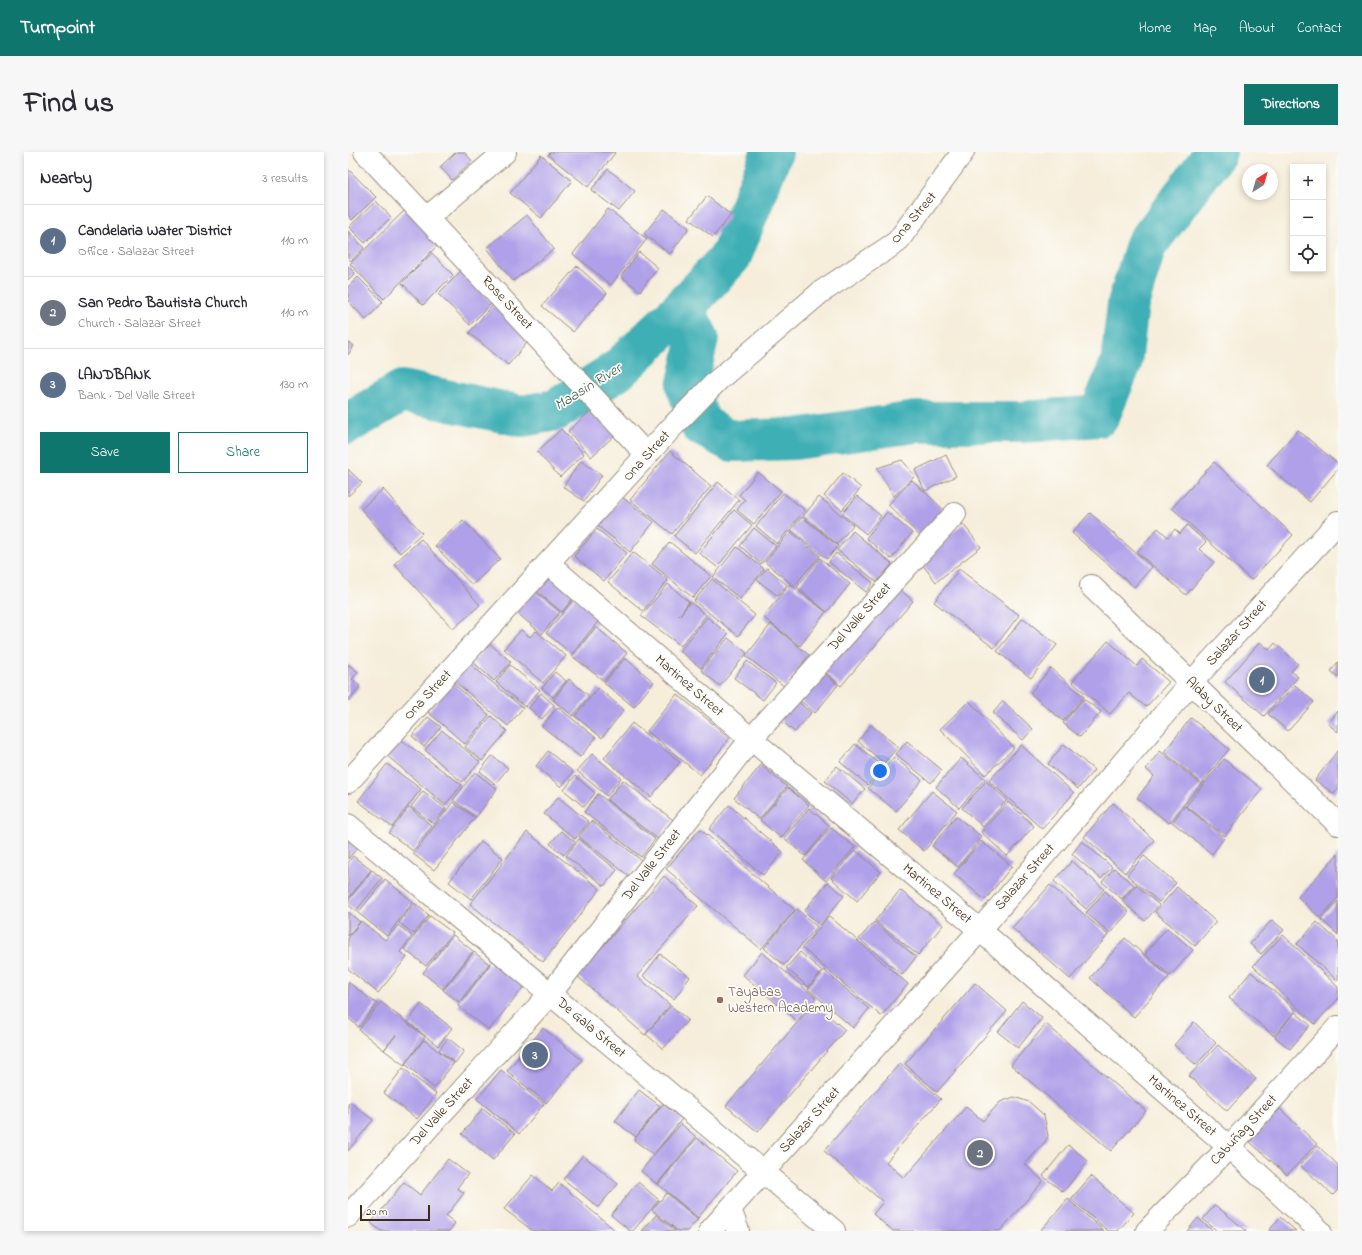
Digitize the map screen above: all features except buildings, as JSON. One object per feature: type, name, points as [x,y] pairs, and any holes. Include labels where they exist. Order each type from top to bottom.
[{"type":"street","name":"Rose Street","points":[[365,152],[428,217],[647,455]]},
{"type":"street","points":[[428,217],[504,152]]},
{"type":"street","name":"Ona Street","points":[[348,782],[549,564],[674,425],[718,380],[821,292],[898,242],[963,152]]},
{"type":"street","name":"Del Valle Street","points":[[348,1216],[550,994],[751,740],[885,589],[956,514]]},
{"type":"street","name":"Salazar Street","points":[[710,1231],[980,930],[1191,683],[1338,522]]},
{"type":"street","name":"Martinez Street","points":[[549,564],[751,740],[980,930],[1229,1147],[1320,1231]]},
{"type":"street","name":"Alday Street","points":[[1091,586],[1338,824]]},
{"type":"street","name":"De Gala Street","points":[[348,825],[834,1231]]},
{"type":"street","name":"Cabuñag Street","points":[[1147,1231],[1229,1147],[1338,1027]]},
{"type":"street","points":[[730,1209],[738,1231]]},
{"type":"waterway","name":"Maasin River","points":[[348,423],[402,391],[522,416],[556,410],[618,370],[683,308],[731,256],[772,152]]},
{"type":"waterway","points":[[683,308],[698,338],[687,387],[701,425],[731,441],[795,439],[916,422],[1023,422],[1099,416],[1121,363],[1128,304],[1146,245],[1216,152]]},
{"type":"place","name":"Candelaria Water District","points":[[1262,680]]},
{"type":"place","name":"Tayabas Western Academy","points":[[720,1000]]},
{"type":"place","name":"LANDBANK","points":[[535,1055]]},
{"type":"place","name":"San Pedro Bautista Church","points":[[980,1153]]}]
